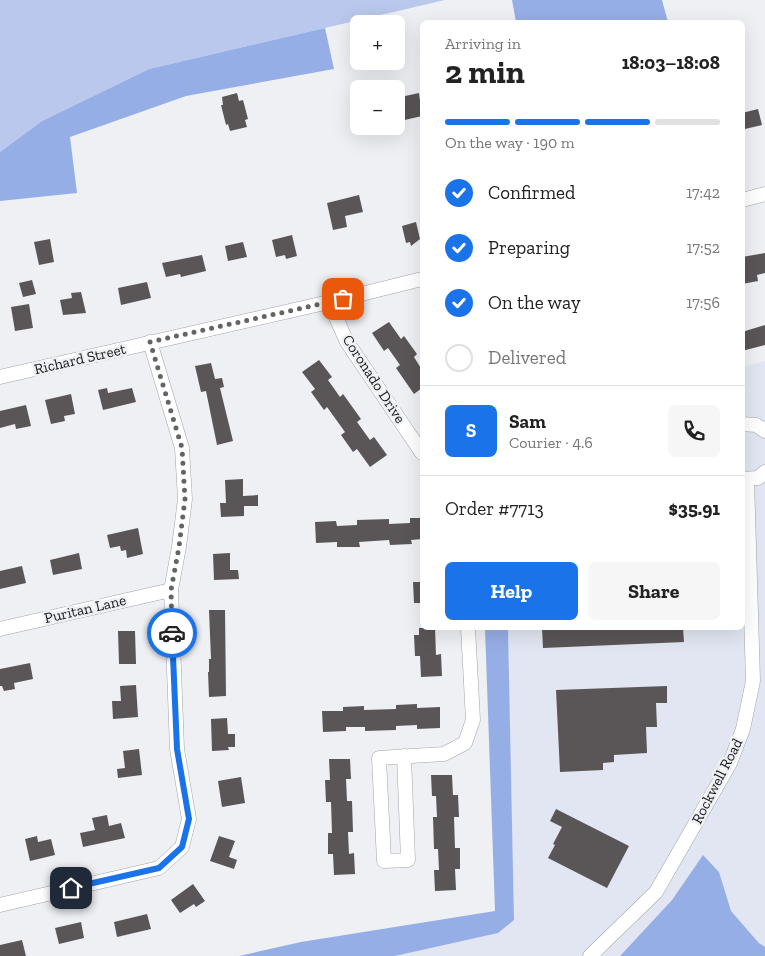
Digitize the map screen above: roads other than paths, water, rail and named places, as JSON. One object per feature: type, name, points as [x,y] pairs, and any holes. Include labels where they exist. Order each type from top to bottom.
[{"type":"street","points":[[745,199],[765,194]]},
{"type":"street","name":"Richard Street","points":[[0,377],[420,279]]},
{"type":"street","name":"Coronado Drive","points":[[329,302],[347,342],[420,450]]},
{"type":"street","points":[[0,905],[159,868],[182,847],[189,819],[177,749],[171,590],[185,499],[182,448],[150,342]]},
{"type":"street","points":[[745,424],[756,425],[765,431]]},
{"type":"street","name":"Rockwell Road","points":[[590,956],[656,892],[730,762],[743,729],[759,682],[745,480],[758,478],[765,472]]},
{"type":"street","name":"Puritan Lane","points":[[0,629],[171,590]]},
{"type":"street","points":[[404,756],[408,860],[384,861],[379,758],[404,756],[444,754],[465,743],[473,720],[468,630]]}]
